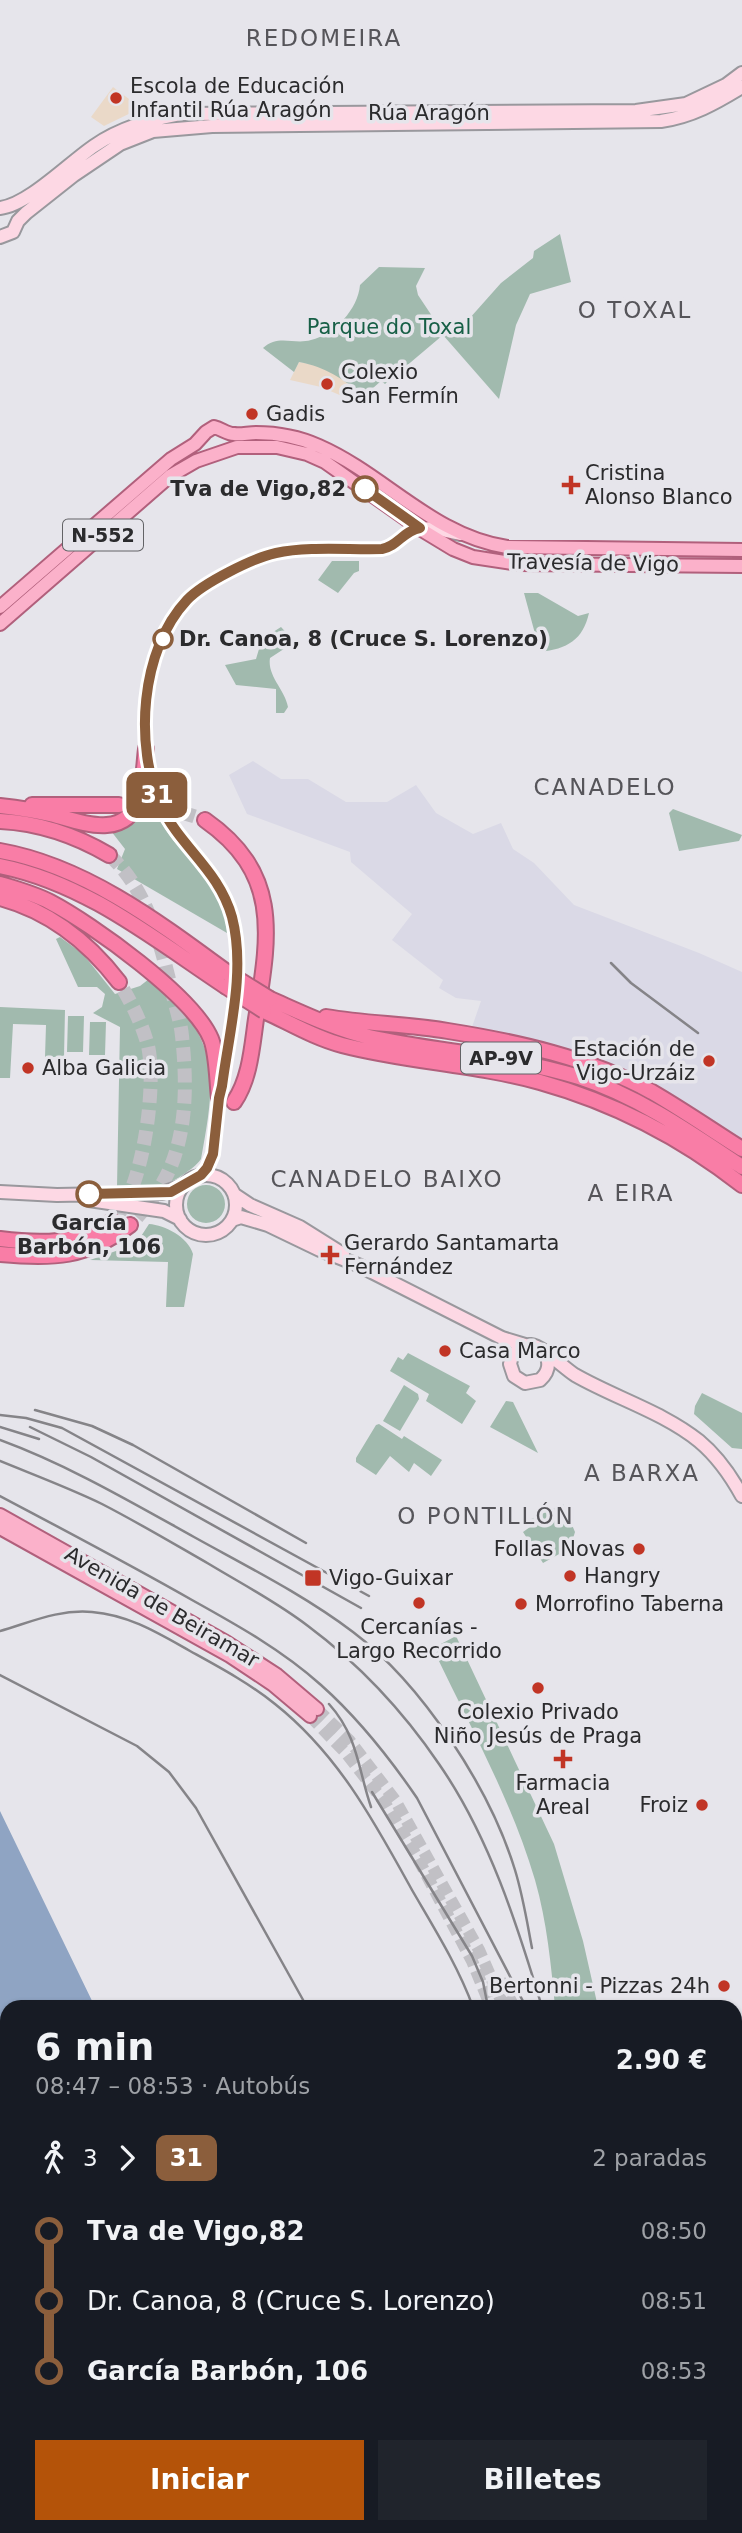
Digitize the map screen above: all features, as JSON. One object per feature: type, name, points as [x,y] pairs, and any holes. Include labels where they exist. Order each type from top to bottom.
[{"type":"highway","points":[[0,806],[52,815],[85,825],[116,823],[130,813],[139,798],[146,749]]},
{"type":"highway","points":[[0,806],[119,805]]},
{"type":"highway","points":[[205,820],[227,836],[249,862],[264,907],[265,958],[252,1048],[244,1085],[234,1102]]},
{"type":"highway","points":[[0,821],[50,829],[85,841],[109,855]]},
{"type":"highway","name":"AP-9V","points":[[0,851],[53,865],[94,885],[182,939],[226,980]]},
{"type":"highway","name":"AP-9V","points":[[0,866],[49,879],[90,898],[267,1005],[339,1044],[490,1071],[578,1093],[651,1124],[699,1153]]},
{"type":"highway","points":[[0,884],[50,902],[86,925],[162,981],[193,1010],[212,1040],[219,1098]]},
{"type":"highway","points":[[0,898],[15,902],[58,923],[94,953],[119,982]]},
{"type":"highway","name":"AP-9V","points":[[267,1005],[299,1012],[369,1037],[495,1057],[581,1078],[618,1092],[719,1152],[742,1169]]},
{"type":"highway","points":[[299,1012],[454,1032],[563,1056],[608,1072],[650,1092],[742,1149]]},
{"type":"highway","points":[[699,1153],[742,1176]]},
{"type":"highway","points":[[699,1153],[742,1185]]},
{"type":"highway","points":[[0,1239],[37,1243],[60,1241],[93,1232],[113,1221]]},
{"type":"highway","points":[[0,1254],[37,1258],[62,1257],[99,1245],[130,1225]]},
{"type":"main road","name":"Rúa Aragón","points":[[4,208],[25,199],[114,134],[132,125],[180,114],[636,111],[686,104],[726,85],[742,73]]},
{"type":"main road","name":"Rúa Aragón","points":[[1,235],[12,232],[18,221],[109,150],[153,131],[212,126],[683,122],[742,87]]},
{"type":"main road","points":[[683,122],[681,111],[686,104]]},
{"type":"main road","name":"Rúa Aragón","points":[[4,208],[15,213],[18,221]]},
{"type":"main road","points":[[214,428],[226,433],[228,445],[218,453],[203,447],[203,436],[214,428]]},
{"type":"main road","name":"Travesía de Vigo","points":[[226,433],[284,436],[316,444],[336,454],[460,534],[479,542],[507,547],[742,550]]},
{"type":"main road","name":"N-552","points":[[0,607],[162,466],[203,436]]},
{"type":"main road","name":"Travesía de Vigo","points":[[0,624],[170,476],[196,461],[244,446],[277,447],[307,454],[343,473],[420,528],[463,554],[487,560],[518,564],[742,566]]},
{"type":"main road","points":[[420,528],[460,534]]},
{"type":"main road","points":[[0,1192],[57,1195],[162,1193],[182,1186],[195,1176],[212,1175],[226,1182],[235,1195],[250,1205],[300,1227],[358,1265]]},
{"type":"main road","points":[[180,1219],[176,1202],[182,1186]]},
{"type":"main road","points":[[57,1195],[170,1212],[190,1230],[205,1235],[219,1232],[232,1220],[236,1212],[235,1195]]},
{"type":"main road","points":[[232,1220],[241,1217],[252,1219],[358,1265],[502,1338],[539,1347],[575,1375],[660,1418],[698,1441],[717,1460],[742,1496]]},
{"type":"main road","points":[[502,1338],[509,1345],[512,1354],[511,1368],[519,1380],[531,1383],[545,1375],[558,1372],[575,1375]]},
{"type":"main road","points":[[512,1354],[525,1345]]},
{"type":"main road","points":[[545,1375],[548,1364],[546,1353]]},
{"type":"main road","name":"Avenida de Beiramar","points":[[0,1515],[230,1656],[313,1712]]},
{"type":"main road","name":"Avenida de Beiramar","points":[[0,1528],[103,1579]]},
{"type":"shaded area","name":"Escola de Educación Infantil Rúa Aragón","points":[[113,87],[141,108],[104,126],[91,117]]},
{"type":"shaded area","name":"Colexio San Fermín","points":[[299,362],[320,366],[342,378],[359,392],[356,402],[321,387],[290,380]]},
{"type":"shaded area","points":[[253,761],[281,779],[308,779],[346,802],[387,802],[416,785],[436,813],[473,834],[501,823],[513,849],[534,863],[574,905],[742,972],[742,1148],[659,1101],[537,1050],[471,1044],[472,1027],[481,1001],[456,998],[439,988],[443,980],[392,940],[412,914],[351,862],[350,852],[247,814],[229,775]]},
{"type":"green space","name":"Parque do Toxal","points":[[560,234],[571,282],[530,294],[516,325],[499,399],[443,335],[385,384],[381,381],[364,396],[341,379],[318,367],[299,362],[294,372],[263,348],[280,341],[311,340],[337,326],[355,303],[360,285],[379,267],[425,268],[416,286],[418,295],[444,334],[469,319],[501,283],[533,258],[534,251]]},
{"type":"green space","points":[[332,561],[359,561],[359,571],[354,573],[338,593],[318,580]]},
{"type":"green space","points":[[524,593],[538,593],[578,616],[589,613],[583,630],[572,642],[540,652]]},
{"type":"green space","points":[[281,627],[293,643],[270,658],[271,671],[288,707],[284,713],[276,713],[276,689],[236,685],[225,665],[256,659],[262,639]]},
{"type":"green space","points":[[144,807],[153,807],[170,836],[209,882],[221,906],[227,933],[117,869],[125,849],[111,831],[137,815]]},
{"type":"green space","points":[[673,809],[742,835],[739,841],[679,851],[669,813]]},
{"type":"green space","points":[[60,937],[83,954],[115,994],[140,986],[149,979],[172,1000],[201,1039],[208,1058],[210,1103],[201,1159],[189,1171],[160,1186],[117,1187],[120,1027],[93,1013],[102,1007],[105,994],[97,987],[78,987],[56,939]]},
{"type":"green space","points":[[0,1007],[65,1010],[64,1057],[45,1057],[46,1025],[13,1024],[10,1078],[0,1078]]},
{"type":"green space","points":[[68,1016],[84,1016],[83,1052],[67,1052]]},
{"type":"green space","points":[[90,1022],[106,1022],[105,1055],[89,1055]]},
{"type":"green space","points":[[206,1185],[220,1190],[225,1204],[220,1218],[206,1223],[192,1218],[187,1204],[192,1190]]},
{"type":"green space","points":[[149,1224],[175,1233],[186,1242],[193,1254],[184,1307],[166,1307],[168,1262],[90,1260],[136,1244]]},
{"type":"green space","points":[[408,1353],[470,1386],[466,1393],[476,1401],[462,1424],[426,1401],[429,1394],[390,1371],[398,1357],[403,1360]]},
{"type":"green space","points":[[404,1385],[418,1394],[419,1399],[400,1431],[383,1421]]},
{"type":"green space","points":[[702,1393],[742,1413],[742,1449],[732,1448],[694,1414]]},
{"type":"green space","points":[[506,1401],[513,1402],[538,1453],[490,1427]]},
{"type":"green space","points":[[379,1424],[442,1460],[431,1476],[414,1463],[409,1472],[390,1456],[376,1475],[356,1462]]},
{"type":"green space","points":[[563,1504],[575,1532],[570,1548],[543,1563],[523,1532],[530,1527],[527,1521]]},
{"type":"green space","points":[[456,1636],[554,1844],[583,1941],[596,2000],[554,2000],[543,1912],[526,1851],[490,1766],[436,1655],[439,1645]]},
{"type":"water","points":[[0,1811],[92,2000],[0,2000]]},
{"type":"tunnel","points":[[119,805],[162,808],[205,820]]},
{"type":"tunnel","points":[[109,855],[134,885],[152,922],[180,1022],[184,1064],[183,1121],[174,1159],[158,1190],[130,1225]]},
{"type":"tunnel","points":[[112,1221],[123,1208],[139,1164],[151,1086],[146,1037],[119,982]]},
{"type":"tunnel","points":[[317,1709],[349,1740],[395,1800],[479,1950],[501,2000]]},
{"type":"tunnel","points":[[310,1716],[346,1753],[385,1803],[472,1961],[488,2000]]},
{"type":"tunnel","points":[[500,1980],[510,2000]]},
{"type":"railway","points":[[611,963],[631,983],[698,1033]]},
{"type":"railway","points":[[35,1410],[92,1426],[133,1445],[306,1543]]},
{"type":"railway","points":[[0,1415],[26,1418],[62,1428],[369,1596]]},
{"type":"railway","points":[[0,1427],[39,1439]]},
{"type":"railway","points":[[30,1427],[91,1457],[361,1608]]},
{"type":"railway","points":[[0,1440],[99,1485],[275,1582],[353,1632],[379,1654],[428,1709],[471,1772],[489,1806],[515,1870],[532,1948]]},
{"type":"railway","points":[[0,1461],[102,1504],[209,1564],[296,1617],[362,1672],[425,1744],[473,1821],[512,1913],[540,2000]]},
{"type":"railway","points":[[0,1496],[242,1629],[291,1660],[335,1698],[372,1738],[417,1798],[522,2000]]},
{"type":"railway","points":[[0,1631],[68,1612],[92,1612],[118,1617],[166,1638],[234,1676],[275,1704],[318,1744],[369,1814],[445,1947],[470,2000]]},
{"type":"railway","points":[[0,1675],[137,1746],[169,1772],[196,1808],[303,2000]]},
{"type":"railway","points":[[329,1704],[339,1716],[352,1741],[371,1807]]},
{"type":"railway","points":[[372,1792],[472,1956],[483,1982],[487,2000]]},
{"type":"bus line","name":"31","points":[[89,1194],[171,1192],[201,1175],[207,1168],[213,1154],[234,1002],[236,945],[227,901],[214,876],[181,839],[161,806],[145,744],[146,702],[159,648],[171,622],[196,592],[206,584],[265,556],[292,551],[388,548],[407,532],[420,528],[365,489]]},
{"type":"place","name":"Escola de Educación Infantil Rúa Aragón","points":[[116,98]]},
{"type":"place","name":"Colexio San Fermín","points":[[327,384]]},
{"type":"place","name":"Gadis","points":[[252,414]]},
{"type":"place","name":"Cristina Alonso Blanco","points":[[571,485]]},
{"type":"place","name":"Tva de Vigo,82","points":[[365,489]]},
{"type":"place","name":"Dr. Canoa, 8 (Cruce S. Lorenzo)","points":[[163,639]]},
{"type":"place","name":"Estación de Vigo-Urzáiz","points":[[709,1061]]},
{"type":"place","name":"Alba Galicia","points":[[28,1068]]},
{"type":"place","name":"García Barbón, 106","points":[[89,1194]]},
{"type":"place","name":"Gerardo Santamarta Fernández","points":[[330,1255]]},
{"type":"place","name":"Casa Marco","points":[[445,1351]]},
{"type":"place","name":"Follas Novas","points":[[639,1549]]},
{"type":"place","name":"Hangry","points":[[570,1576]]},
{"type":"place","name":"Vigo-Guixar","points":[[313,1578]]},
{"type":"place","name":"Cercanías - Largo Recorrido","points":[[419,1603]]},
{"type":"place","name":"Morrofino Taberna","points":[[521,1604]]},
{"type":"place","name":"Colexio Privado Niño Jesús de Praga","points":[[538,1688]]},
{"type":"place","name":"Farmacia Areal","points":[[563,1759]]},
{"type":"place","name":"Froiz","points":[[702,1805]]},
{"type":"place","name":"Bertonni - Pizzas 24h","points":[[724,1986]]},
{"type":"district","name":"REDOMEIRA","points":[[324,38]]},
{"type":"district","name":"O TOXAL","points":[[635,310]]},
{"type":"district","name":"CANADELO","points":[[605,787]]},
{"type":"district","name":"CANADELO BAIXO","points":[[387,1179]]},
{"type":"district","name":"A EIRA","points":[[631,1193]]},
{"type":"district","name":"A BARXA","points":[[642,1473]]},
{"type":"district","name":"O PONTILLÓN","points":[[486,1516]]}]
